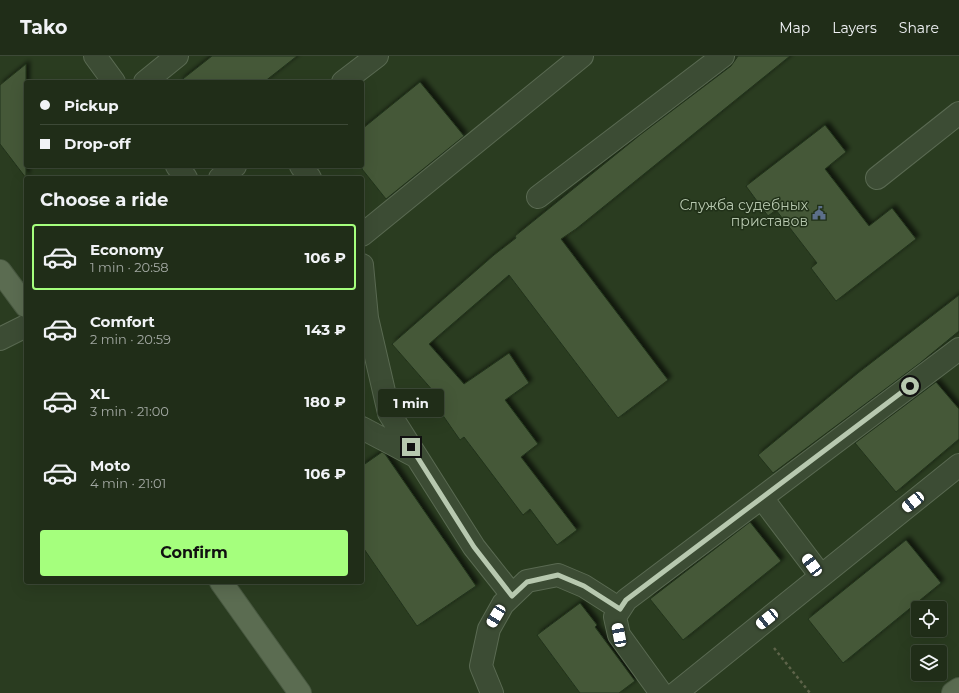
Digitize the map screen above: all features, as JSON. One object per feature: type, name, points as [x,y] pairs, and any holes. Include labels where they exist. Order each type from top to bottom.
[{"type":"main road","points":[[0,271],[24,303]]},
{"type":"main road","points":[[222,584],[300,693]]},
{"type":"main road","points":[[953,693],[959,689]]},
{"type":"street","points":[[95,56],[113,80]]},
{"type":"street","points":[[147,80],[177,56]]},
{"type":"street","points":[[346,80],[377,56]]},
{"type":"street","points":[[364,233],[582,56]]},
{"type":"street","points":[[538,197],[723,56]]},
{"type":"street","points":[[877,178],[959,113]]},
{"type":"street","points":[[222,176],[232,168]]},
{"type":"street","points":[[302,168],[308,176]]},
{"type":"street","points":[[364,283],[368,318],[390,413],[474,547],[512,596]]},
{"type":"street","points":[[0,339],[24,327]]},
{"type":"street","points":[[661,693],[619,635],[615,617],[626,600],[959,349]]},
{"type":"street","points":[[364,429],[418,458]]},
{"type":"street","points":[[676,693],[959,465]]},
{"type":"street","points":[[762,498],[821,576]]},
{"type":"street","points":[[492,693],[481,666],[488,629],[503,604],[527,582],[558,575],[584,586],[620,609]]},
{"type":"path","points":[[757,628],[810,693]]},
{"type":"building","points":[[212,56],[297,56],[267,80],[182,80]]},
{"type":"building","points":[[738,56],[790,56],[576,229],[561,239],[668,380],[618,418],[509,275],[429,344],[464,384],[509,353],[529,383],[505,400],[538,444],[521,457],[577,530],[557,545],[530,509],[523,515],[464,437],[460,440],[435,404],[441,400],[392,344],[494,255],[516,238],[515,236],[640,135],[731,66]]},
{"type":"building","points":[[26,64],[26,80],[24,80],[24,168],[26,168],[26,176],[0,144],[0,85]]},
{"type":"building","points":[[420,82],[464,136],[386,199],[362,169],[364,168],[364,127]]},
{"type":"building","name":"Служба судебных приставов","points":[[825,125],[846,152],[825,169],[869,226],[892,208],[916,239],[836,301],[811,268],[817,263],[776,210],[768,216],[746,186]]},
{"type":"building","points":[[959,295],[959,331],[920,363],[773,473],[758,455],[858,373]]},
{"type":"building","points":[[936,382],[959,409],[959,439],[896,492],[855,443]]},
{"type":"building","points":[[382,452],[385,454],[476,586],[417,626],[364,549],[364,465]]},
{"type":"building","points":[[750,522],[781,561],[683,640],[650,599]]},
{"type":"building","points":[[906,540],[941,583],[919,601],[911,601],[911,607],[843,663],[808,619]]},
{"type":"building","points":[[580,603],[597,625],[595,627],[635,681],[619,693],[580,693],[537,635]]},
{"type":"place","name":"Служба судебных приставов","points":[[819,213]]},
{"type":"route","points":[[411,447],[474,547],[512,596],[527,582],[558,575],[584,586],[620,609],[626,600],[910,386]]}]
